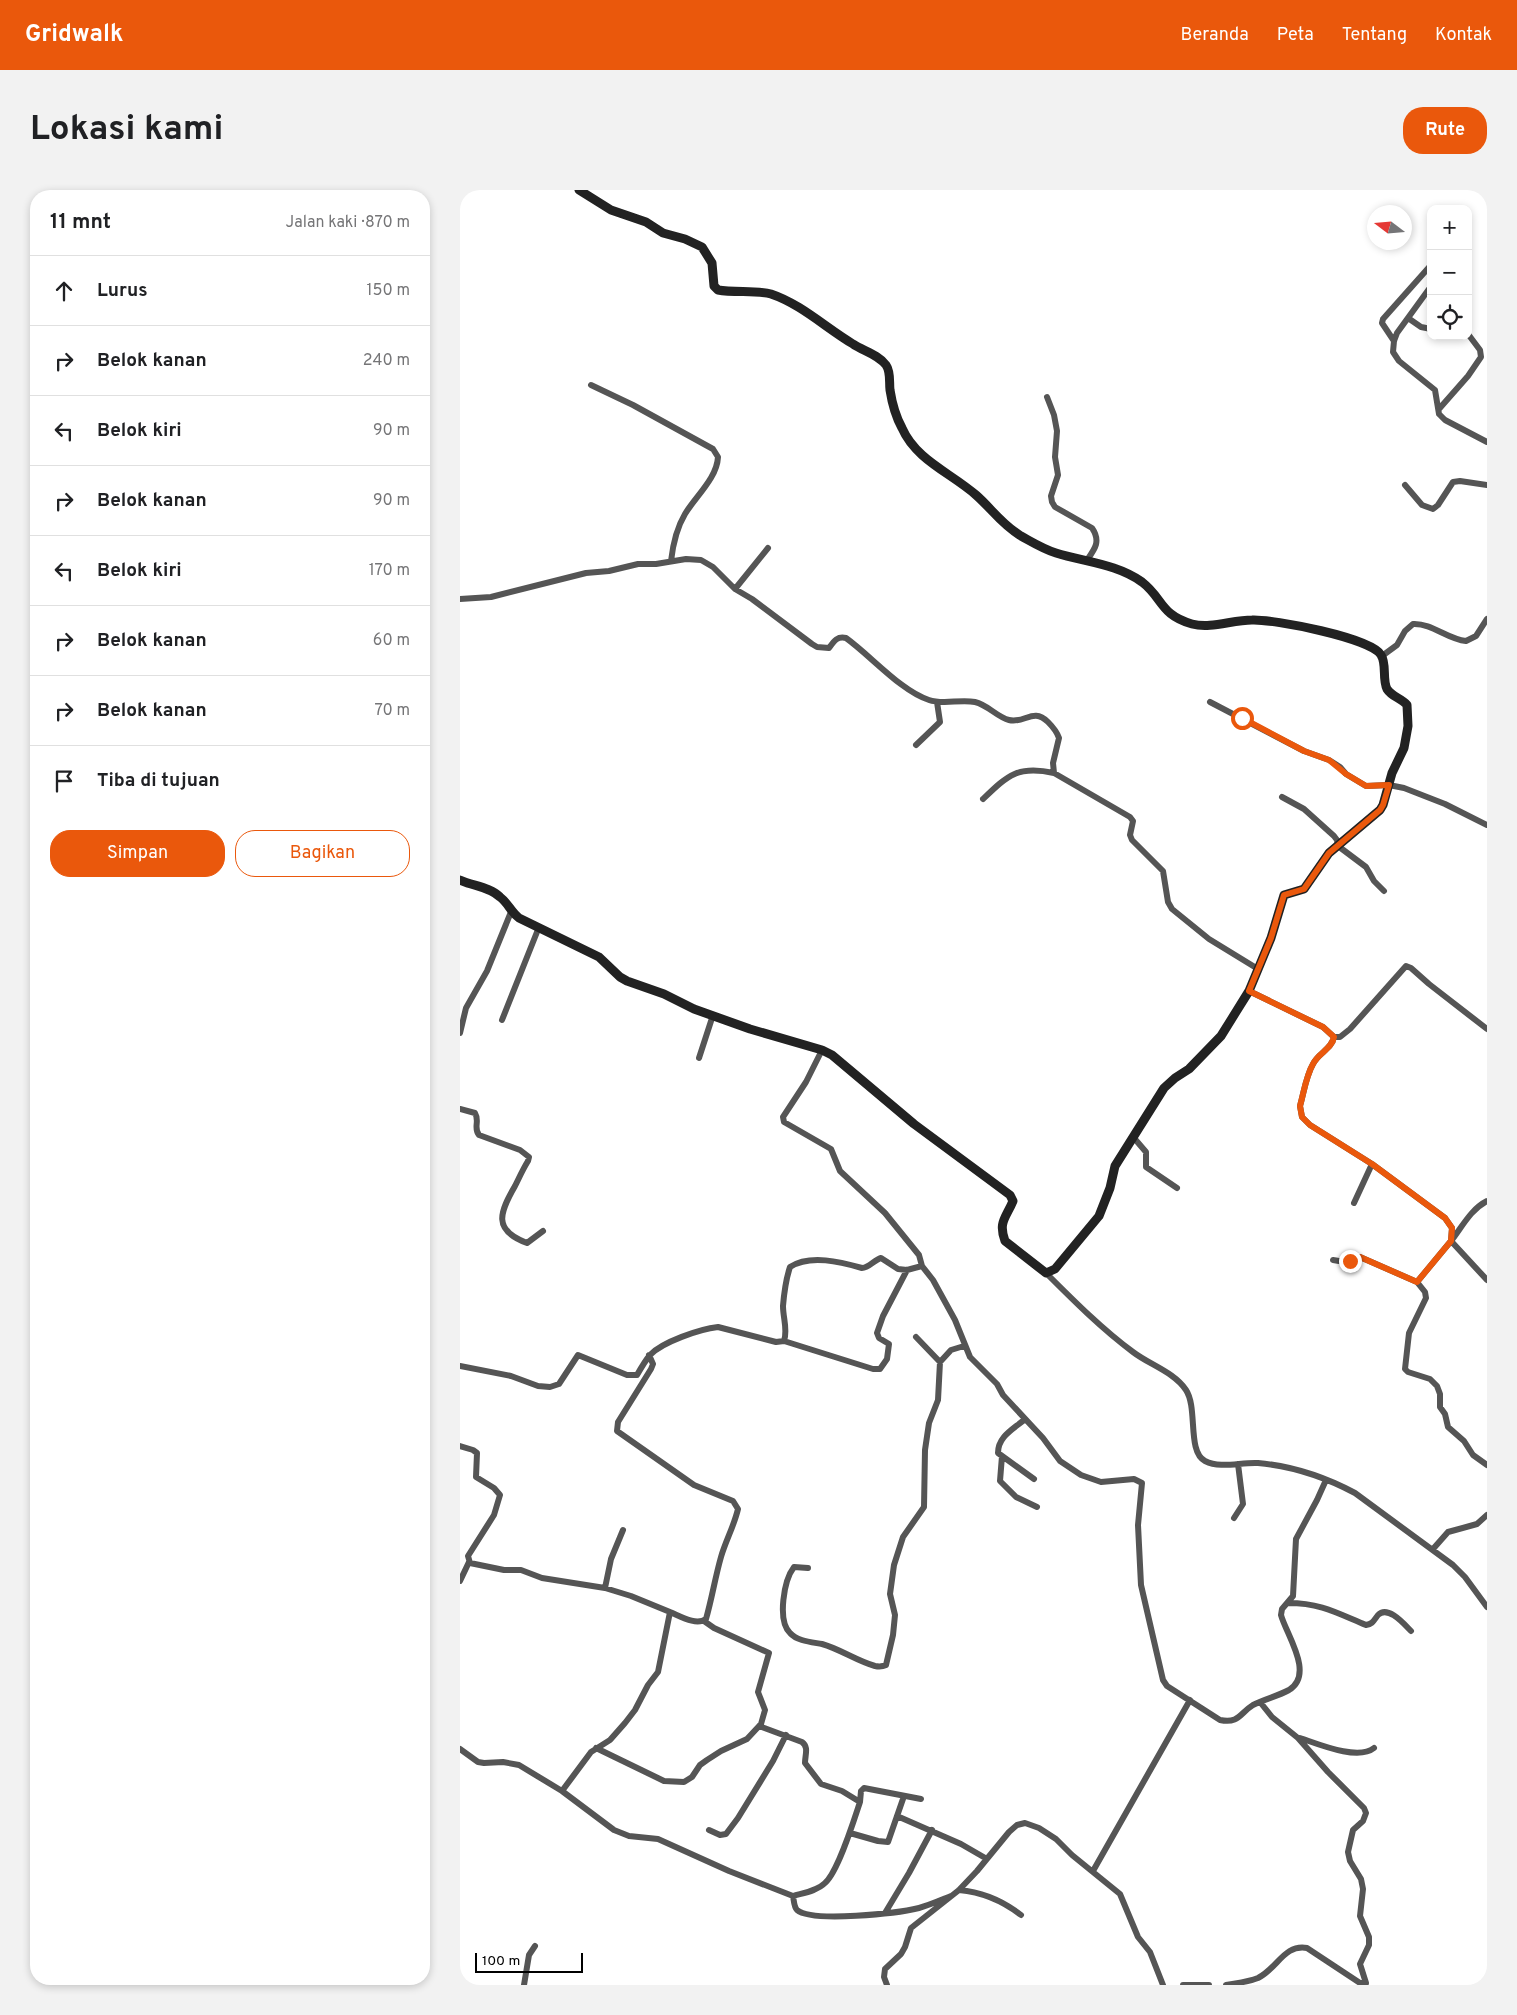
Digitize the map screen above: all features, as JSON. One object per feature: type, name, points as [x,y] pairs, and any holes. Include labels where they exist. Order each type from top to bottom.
[{"type":"street","points":[[580,190],[611,210],[646,222],[663,233],[685,239],[702,247],[712,264],[712,279],[715,289],[736,293],[764,293],[772,295],[807,314],[855,346],[882,361],[888,369],[892,398],[903,431],[923,456],[968,489],[996,517],[1018,534],[1056,553],[1110,567],[1143,583],[1166,610],[1185,622],[1203,626],[1241,620],[1267,620],[1334,634],[1373,647],[1382,656],[1387,688],[1392,695],[1404,702],[1408,711],[1404,748],[1380,810],[1329,853],[1304,889],[1284,895],[1271,938],[1249,991],[1214,1044],[1189,1069],[1164,1088],[1115,1166],[1110,1188],[1099,1216],[1062,1262],[1055,1269],[1046,1273]]},
{"type":"street","points":[[1394,341],[1382,324],[1383,319],[1427,270]]},
{"type":"street","points":[[1427,293],[1394,341],[1393,352],[1395,357],[1435,390],[1439,414],[1444,420],[1487,442]]},
{"type":"street","points":[[1408,318],[1421,327],[1427,328]]},
{"type":"street","points":[[1439,409],[1481,358],[1480,350],[1472,339]]},
{"type":"street","points":[[591,385],[713,449],[718,457],[718,465],[678,526],[670,561]]},
{"type":"street","points":[[1047,397],[1054,415],[1057,431],[1055,457],[1058,475],[1051,496],[1052,502],[1055,507],[1092,528],[1096,534],[1096,548],[1087,560]]},
{"type":"street","points":[[1405,485],[1422,505],[1433,509],[1438,505],[1453,482],[1460,481],[1487,485]]},
{"type":"street","points":[[735,589],[768,548]]},
{"type":"street","points":[[460,599],[499,595],[528,586],[586,573],[686,559],[707,562],[735,589],[752,599],[817,647],[829,648],[837,638],[846,638],[921,697],[937,702],[975,702],[1006,719],[1015,721],[1035,715],[1041,717],[1052,726],[1058,738],[1052,763],[1054,773]]},
{"type":"street","points":[[1382,656],[1397,645],[1413,624],[1426,625],[1453,638],[1466,641],[1476,636],[1487,619]]},
{"type":"street","points":[[916,745],[940,721],[937,702]]},
{"type":"street","points":[[1210,702],[1304,751],[1329,760],[1346,774],[1366,786],[1389,785],[1404,788],[1445,804],[1487,825]]},
{"type":"street","points":[[983,799],[1002,782],[1028,769],[1054,773],[1130,817],[1132,821],[1130,835],[1132,840],[1163,871],[1168,902],[1172,909],[1209,939],[1258,969]]},
{"type":"street","points":[[1282,797],[1304,809],[1335,837],[1338,846],[1366,867],[1374,881],[1384,891]]},
{"type":"street","points":[[460,880],[494,892],[506,903],[511,912],[519,918],[599,957],[620,977],[627,981],[750,1029],[822,1050],[832,1055],[914,1124],[1010,1196],[1013,1202],[1003,1221],[1002,1232],[1005,1241],[1046,1273],[1081,1307],[1134,1353],[1184,1387],[1188,1392],[1193,1408],[1195,1446],[1197,1454],[1202,1459],[1217,1464],[1260,1464],[1290,1468],[1326,1480],[1355,1494],[1432,1548],[1466,1576],[1487,1607]]},
{"type":"street","points":[[460,1033],[466,1008],[487,971],[511,912]]},
{"type":"street","points":[[502,1020],[539,927]]},
{"type":"street","points":[[1249,991],[1323,1027],[1334,1037],[1340,1037],[1350,1029],[1406,966],[1487,1029]]},
{"type":"street","points":[[699,1058],[713,1014]]},
{"type":"street","points":[[1334,1037],[1330,1046],[1313,1063],[1300,1106],[1302,1117],[1310,1125],[1372,1164],[1445,1218],[1452,1228],[1451,1241],[1487,1280]]},
{"type":"street","points":[[822,1050],[806,1082],[785,1112],[784,1122],[832,1149],[840,1171],[885,1213],[920,1255],[922,1266],[933,1280],[955,1320],[970,1357],[988,1375],[1060,1461],[1081,1475],[1104,1482],[1134,1479],[1142,1483],[1138,1525],[1138,1556],[1145,1607],[1163,1680],[1167,1686],[1190,1700],[1206,1713],[1228,1722],[1235,1720],[1251,1706],[1290,1689],[1299,1676],[1298,1658],[1281,1615],[1293,1596],[1296,1539],[1318,1500],[1326,1480]]},
{"type":"street","points":[[460,1109],[475,1113],[478,1120],[476,1129],[479,1135],[520,1150],[529,1157],[504,1206],[501,1220],[505,1229],[513,1236],[527,1242],[543,1231]]},
{"type":"street","points":[[1134,1138],[1145,1150],[1146,1167],[1177,1188]]},
{"type":"street","points":[[1354,1203],[1372,1164]]},
{"type":"street","points":[[1417,1282],[1476,1209],[1487,1201]]},
{"type":"street","points":[[1333,1260],[1345,1262],[1360,1257],[1417,1282],[1425,1292],[1426,1298],[1409,1333],[1405,1369],[1408,1372],[1430,1379],[1437,1386],[1440,1394],[1440,1406],[1445,1414],[1448,1427],[1464,1441],[1473,1455],[1487,1465]]},
{"type":"street","points":[[784,1341],[786,1334],[784,1306],[787,1280],[790,1267],[794,1264],[821,1260],[866,1268],[876,1259],[881,1258],[898,1269],[907,1270],[922,1266]]},
{"type":"street","points":[[460,1366],[511,1376],[538,1386],[550,1387],[559,1384],[578,1355],[627,1375],[637,1375],[649,1356],[685,1335],[718,1327],[776,1342],[784,1341],[873,1369],[880,1369],[886,1359],[889,1347],[887,1342],[877,1336],[877,1332],[883,1316],[907,1270]]},
{"type":"street","points":[[916,1336],[940,1362]]},
{"type":"street","points":[[808,1568],[794,1567],[789,1575],[782,1605],[787,1630],[796,1637],[838,1650],[878,1667],[886,1665],[893,1635],[895,1615],[890,1594],[895,1556],[903,1537],[924,1507],[925,1450],[929,1423],[939,1394],[940,1362],[951,1350],[964,1346]]},
{"type":"street","points":[[649,1356],[652,1364],[651,1369],[618,1422],[617,1431],[694,1485],[733,1501],[738,1509],[733,1528],[721,1555],[711,1604],[704,1621]]},
{"type":"street","points":[[1026,1419],[1008,1432],[1000,1442],[998,1449],[1002,1456],[1034,1479]]},
{"type":"street","points":[[460,1446],[478,1453],[476,1478],[494,1488],[500,1495],[494,1515],[468,1556],[469,1562],[460,1581]]},
{"type":"street","points":[[1002,1456],[1000,1481],[1016,1497],[1037,1508]]},
{"type":"street","points":[[1234,1518],[1243,1504],[1238,1464]]},
{"type":"street","points":[[1432,1548],[1448,1532],[1477,1524],[1487,1515]]},
{"type":"street","points":[[605,1588],[611,1559],[624,1530]]},
{"type":"street","points":[[469,1562],[482,1567],[521,1570],[542,1578],[605,1588],[631,1596],[694,1621],[704,1621],[714,1628],[769,1653],[759,1689],[759,1696],[765,1710],[759,1726],[747,1739],[721,1751],[700,1765],[692,1777],[684,1782],[664,1781],[596,1748]]},
{"type":"street","points":[[1288,1603],[1305,1603],[1332,1609],[1366,1625],[1371,1624],[1381,1612],[1385,1612],[1392,1614],[1411,1631]]},
{"type":"street","points":[[562,1791],[596,1748],[610,1740],[625,1723],[658,1672],[670,1612]]},
{"type":"street","points":[[1093,1871],[1190,1700]]},
{"type":"street","points":[[1226,1985],[1257,1978],[1266,1973],[1290,1950],[1300,1947],[1314,1952],[1360,1983],[1367,1984],[1360,1964],[1369,1945],[1369,1937],[1360,1916],[1363,1890],[1361,1879],[1350,1861],[1348,1852],[1353,1830],[1363,1821],[1366,1813],[1364,1808],[1298,1738],[1272,1717],[1260,1702]]},
{"type":"street","points":[[759,1726],[806,1744],[805,1763],[822,1784],[860,1802]]},
{"type":"street","points":[[708,1830],[720,1835],[726,1834],[773,1761],[786,1735]]},
{"type":"street","points":[[1298,1738],[1348,1752],[1369,1752],[1374,1748]]},
{"type":"street","points":[[460,1749],[478,1762],[503,1762],[519,1766],[562,1791],[614,1830],[629,1836],[658,1839],[729,1871],[793,1896],[824,1884],[829,1880],[850,1833],[860,1802],[861,1791],[864,1788],[921,1799]]},
{"type":"street","points":[[850,1833],[878,1842],[888,1842],[904,1796]]},
{"type":"street","points":[[897,1816],[932,1830],[987,1859]]},
{"type":"street","points":[[887,1985],[884,1977],[885,1969],[905,1947],[911,1928],[925,1915],[959,1890],[1009,1832],[1017,1825],[1025,1823],[1039,1828],[1056,1838],[1072,1855],[1120,1894],[1138,1937],[1150,1952],[1163,1985]]},
{"type":"street","points":[[885,1913],[910,1873],[932,1830]]},
{"type":"street","points":[[959,1890],[985,1896],[1012,1908],[1021,1915]]},
{"type":"street","points":[[793,1896],[795,1908],[806,1914],[855,1916],[918,1908],[951,1896]]},
{"type":"street","points":[[524,1985],[529,1955],[535,1946]]},
{"type":"street","points":[[1183,1985],[1209,1985]]},
{"type":"route","points":[[1242,718],[1304,751],[1329,760],[1346,774],[1366,786],[1389,785],[1383,805],[1375,816],[1365,822],[1329,853],[1321,862],[1308,886],[1299,892],[1284,895],[1271,938],[1249,991],[1323,1027],[1334,1037],[1333,1042],[1313,1063],[1310,1070],[1300,1106],[1300,1112],[1305,1121],[1325,1136],[1372,1164],[1445,1218],[1452,1228],[1451,1241],[1417,1282],[1360,1257],[1350,1261]]}]
